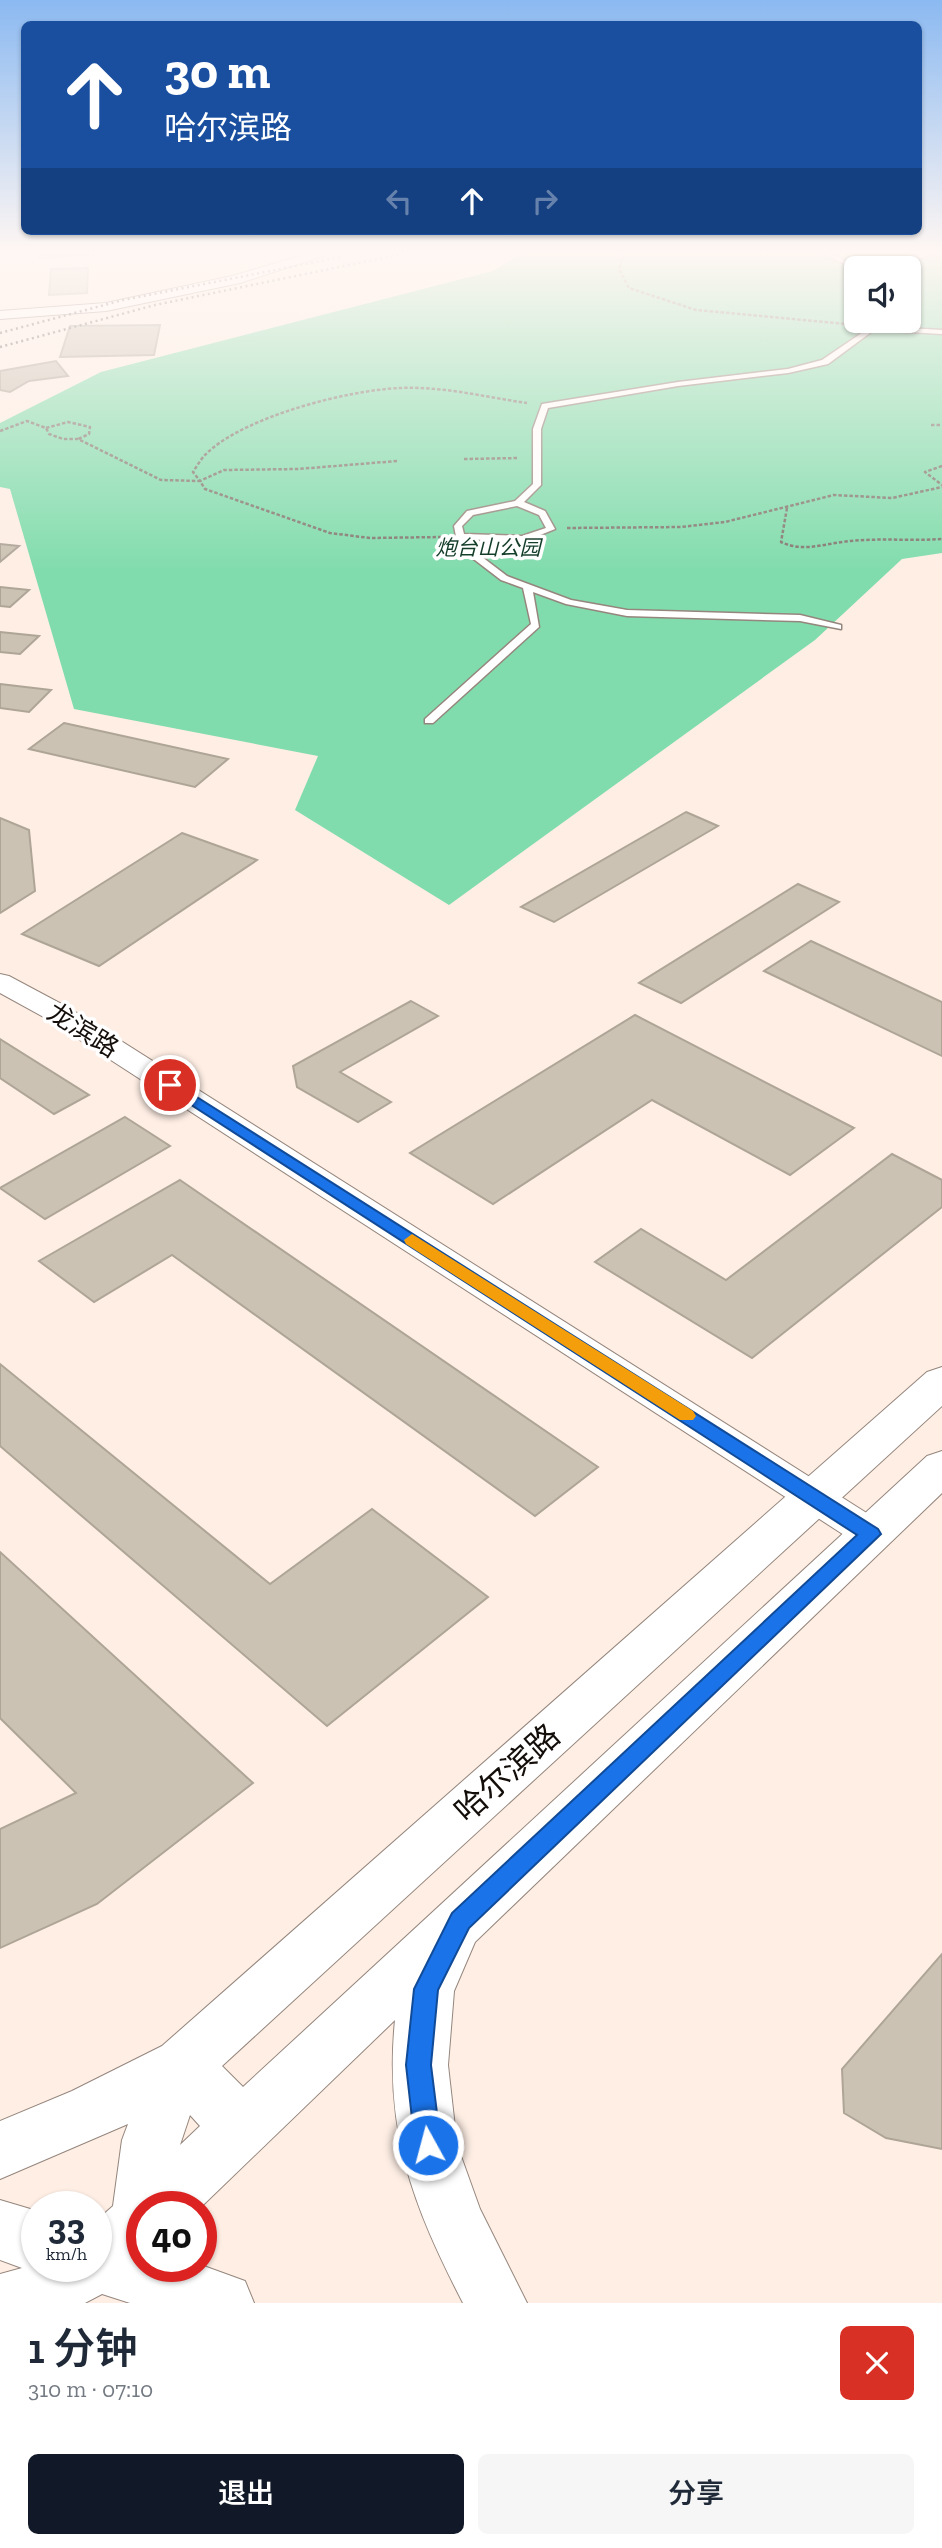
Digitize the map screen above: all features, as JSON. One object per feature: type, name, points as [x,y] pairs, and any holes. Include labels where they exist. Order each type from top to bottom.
[{"type":"street","name":"龙滨路","points":[[0,982],[59,1014],[871,1534]]},
{"type":"street","name":"哈尔滨路","points":[[145,2191],[151,2140],[181,2064],[942,1382]]},
{"type":"street","points":[[174,2191],[942,1467]]},
{"type":"street","points":[[460,1921],[426,1989],[419,2065],[428,2145],[454,2222],[496,2303]]},
{"type":"street","points":[[0,2150],[49,2132],[118,2101],[181,2064],[241,2127]]},
{"type":"street","points":[[0,2230],[21,2237]]},
{"type":"street","points":[[5,2303],[38,2295],[121,2265],[223,2303]]},
{"type":"lane","points":[[829,358],[788,372],[678,384],[545,406],[537,429],[537,485],[518,503],[470,513],[458,526],[461,545],[503,578],[569,602],[627,613],[800,618],[838,627]]},
{"type":"lane","points":[[459,536],[523,539],[551,528],[542,513],[518,503]]},
{"type":"lane","points":[[429,720],[536,625],[527,587]]},
{"type":"path","points":[[459,536],[370,538],[330,533],[205,489],[193,472],[198,460],[234,434],[317,402],[399,388],[545,406]]},
{"type":"path","points":[[0,432],[27,421],[46,428],[66,422],[80,422],[90,427],[89,434],[78,439],[63,439],[49,434],[46,428]]},
{"type":"path","points":[[931,425],[942,425]]},
{"type":"path","points":[[78,439],[161,480],[200,481],[224,470],[298,469],[397,461]]},
{"type":"path","points":[[464,459],[537,458]]},
{"type":"path","points":[[942,467],[925,472],[942,486]]},
{"type":"path","points":[[551,528],[681,527],[725,522],[788,509],[818,497],[834,495],[892,498],[942,486]]},
{"type":"path","points":[[788,509],[781,542],[791,547],[809,548],[852,541],[942,539]]},
{"type":"green space","name":"炮台山公园","points":[[153,358],[942,358],[942,553],[902,559],[815,640],[449,905],[295,810],[318,756],[74,709],[10,489],[0,487],[0,423],[101,372]]},
{"type":"building","points":[[56,361],[68,376],[29,381],[10,392],[0,390],[0,371]]},
{"type":"building","points":[[0,544],[19,546],[0,562]]},
{"type":"building","points":[[0,587],[29,590],[10,607],[0,606]]},
{"type":"building","points":[[0,632],[39,636],[20,654],[0,652]]},
{"type":"building","points":[[0,684],[51,690],[29,712],[0,708]]},
{"type":"building","points":[[64,723],[228,759],[195,787],[29,749]]},
{"type":"building","points":[[686,812],[718,826],[554,922],[521,907]]},
{"type":"building","points":[[0,818],[29,830],[35,891],[0,913]]},
{"type":"building","points":[[182,833],[257,860],[99,966],[22,934]]},
{"type":"building","points":[[798,884],[839,902],[681,1003],[639,983]]},
{"type":"building","points":[[811,941],[942,1002],[942,1056],[764,971]]},
{"type":"building","points":[[411,1001],[438,1016],[340,1072],[391,1102],[358,1122],[297,1087],[293,1066]]},
{"type":"building","points":[[635,1015],[854,1128],[790,1175],[652,1100],[493,1204],[410,1153]]},
{"type":"building","points":[[0,1039],[89,1095],[54,1114],[0,1078]]},
{"type":"building","points":[[125,1117],[170,1146],[45,1219],[0,1188]]},
{"type":"building","points":[[892,1154],[942,1180],[942,1207],[752,1358],[595,1262],[641,1229],[726,1280]]},
{"type":"building","points":[[180,1180],[598,1467],[535,1516],[172,1255],[94,1302],[39,1261]]},
{"type":"building","points":[[0,1364],[270,1584],[372,1509],[488,1597],[327,1726],[0,1446]]},
{"type":"building","points":[[0,1552],[253,1783],[97,1904],[0,1948],[0,1829],[76,1793],[0,1718]]},
{"type":"building","points":[[942,1954],[942,2149],[886,2138],[844,2113],[842,2069]]},
{"type":"slow traffic","points":[[412,1240],[686,1416]]},
{"type":"route","points":[[170,1085],[871,1534],[460,1921],[426,1989],[419,2065],[428,2145]]}]
